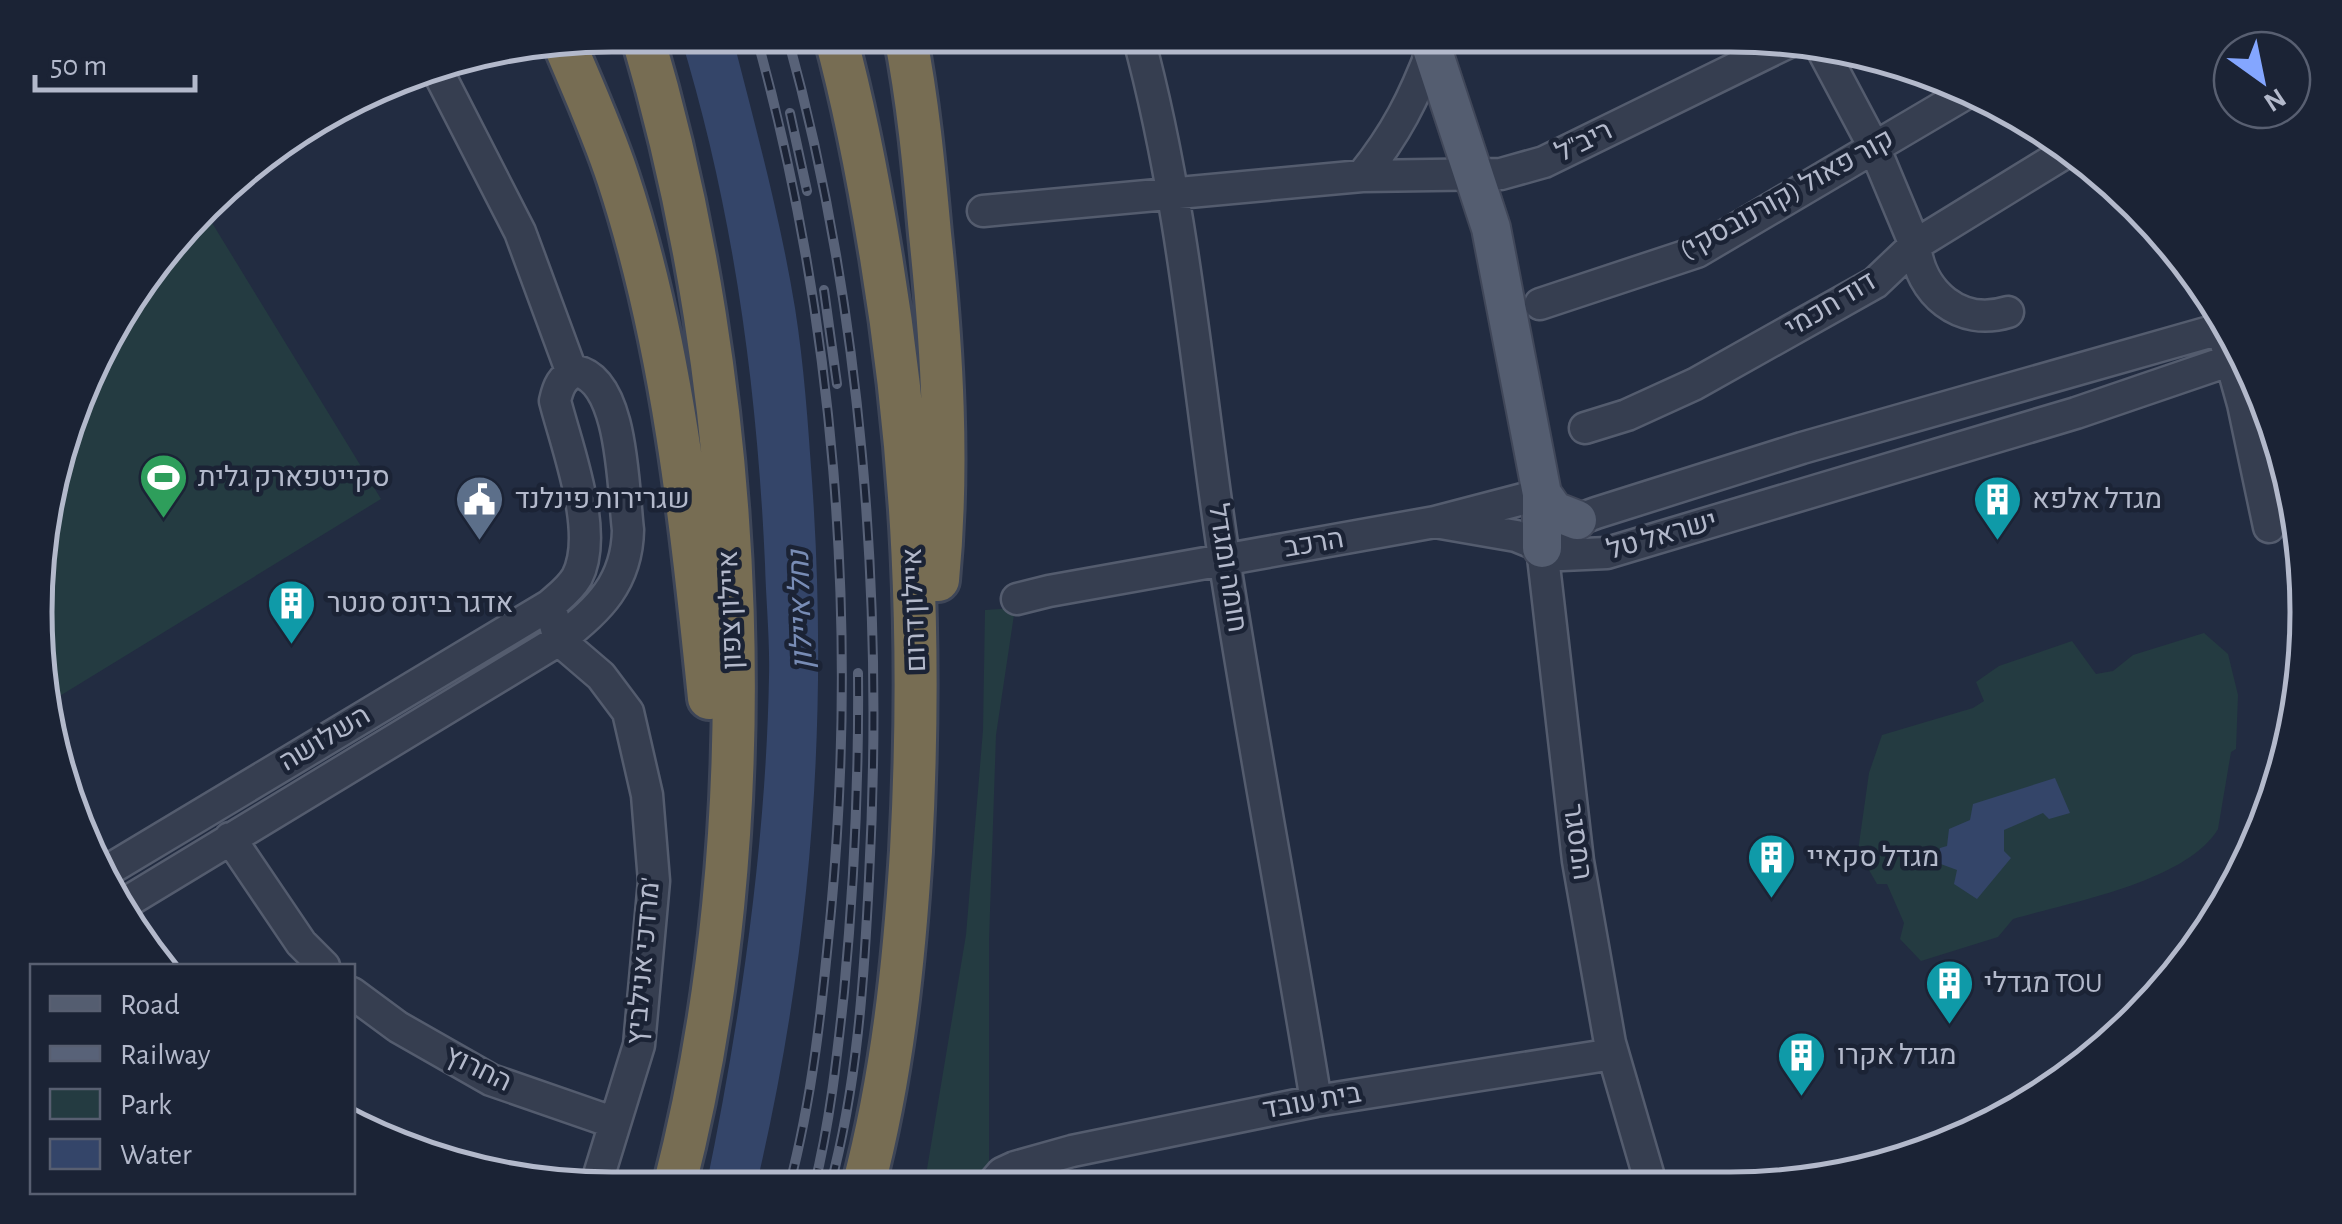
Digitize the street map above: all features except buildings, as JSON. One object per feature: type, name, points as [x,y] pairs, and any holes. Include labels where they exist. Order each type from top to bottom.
[{"type":"highway","name":"איילון צפון","points":[[647,52],[661,99],[695,267],[722,465],[730,554],[734,696],[726,862],[707,1038],[678,1172]]},
{"type":"highway","name":"איילון דרום","points":[[839,52],[877,234],[906,447],[918,695],[911,849],[892,1039],[866,1172]]},
{"type":"highway","points":[[908,52],[933,262],[944,469],[940,556],[911,849]]},
{"type":"highway","points":[[568,55],[618,180],[667,370],[690,522],[726,862]]},
{"type":"main road","name":"המסגר","points":[[1434,52],[1491,228],[1542,494],[1542,548]]},
{"type":"main road","points":[[1542,494],[1554,511],[1576,520]]},
{"type":"street","name":"חומה ומגדל","points":[[1143,52],[1156,99],[1173,193],[1224,560],[1316,1101]]},
{"type":"street","points":[[1362,176],[1397,130],[1415,95],[1428,52]]},
{"type":"street","name":"ריב\"ל","points":[[983,211],[1362,176],[1501,174],[1544,162],[1765,54]]},
{"type":"street","points":[[1828,61],[1874,147],[1934,295],[1946,306],[1991,317],[2008,312]]},
{"type":"street","points":[[442,79],[520,232],[572,372]]},
{"type":"street","name":"קור פאול (קורנובסקי)","points":[[1540,304],[1698,252],[1954,100]]},
{"type":"street","name":"דוד חכמי","points":[[1585,428],[1627,415],[1695,384],[1875,283],[1915,245],[2057,158]]},
{"type":"street","name":"ישראל טל","points":[[1542,548],[1576,520],[1802,448],[2214,331]]},
{"type":"street","name":"ישראל טל","points":[[1542,548],[1562,555],[1607,553],[2076,412],[2226,353]]},
{"type":"street","points":[[572,372],[592,376],[610,404],[628,546],[612,591],[559,640],[550,605],[570,588],[584,554],[581,507],[555,401],[558,386],[572,372]]},
{"type":"street","points":[[2237,377],[2268,528]]},
{"type":"street","name":"הרכב","points":[[1017,599],[1049,590],[1435,522],[1542,494]]},
{"type":"street","name":"הרכב","points":[[1435,522],[1516,536],[1542,548]]},
{"type":"street","name":"המסגר","points":[[1542,548],[1578,861],[1613,1054],[1647,1172]]},
{"type":"street","name":"השלושה","points":[[114,867],[550,605]]},
{"type":"street","name":"השלושה","points":[[132,899],[559,640]]},
{"type":"street","name":"מרדכי אנילביץ'","points":[[559,640],[601,676],[628,712],[647,795],[654,881],[639,1045],[600,1171]]},
{"type":"street","points":[[230,838],[301,943],[322,964]]},
{"type":"street","name":"החרוץ","points":[[355,995],[398,1026],[490,1080],[615,1123]]},
{"type":"street","name":"בית עובד","points":[[1004,1172],[1045,1157],[1316,1101],[1613,1054]]},
{"type":"green space","points":[[211,221],[381,499],[59,696],[52,612],[57,539],[82,432],[127,332],[168,271]]},
{"type":"green space","points":[[1015,608],[996,735],[989,941],[989,1165],[984,1172],[926,1172],[966,935],[983,730],[985,610]]},
{"type":"green space","points":[[2204,633],[2228,654],[2238,695],[2236,749],[2231,752],[2218,829],[2181,863],[2154,876],[2125,888],[2013,919],[1998,937],[1921,961],[1900,939],[1904,923],[1887,884],[1877,884],[1858,851],[1869,773],[1882,735],[1973,708],[1984,701],[1976,682],[1999,666],[2072,641],[2096,674],[2113,671],[2133,655]]},
{"type":"water","name":"נחל איילון","points":[[685,52],[736,52],[789,274],[801,351],[812,481],[818,659],[811,836],[790,1012],[759,1172],[709,1172],[730,1062],[757,869],[769,663],[761,497],[749,363],[728,231]]},
{"type":"water","points":[[2055,778],[2070,813],[2049,819],[2043,813],[2004,830],[2004,851],[2011,858],[1977,899],[1954,884],[1957,870],[1938,863],[1940,848],[1947,846],[1949,829],[1970,820],[1973,804]]},
{"type":"railway","points":[[760,52],[805,250],[822,360],[840,581],[842,691],[831,911],[810,1084],[793,1172]]},
{"type":"railway","points":[[791,52],[834,241],[862,453],[869,560],[873,773],[865,956],[853,1072],[834,1172]]},
{"type":"railway","points":[[790,113],[807,191]]},
{"type":"railway","points":[[824,290],[837,384]]},
{"type":"railway","points":[[817,1172],[832,1090],[848,952],[857,793],[858,673]]},
{"type":"place","name":"סקייטפארק גלית","points":[[163,520]]},
{"type":"place","name":"שגרירות פינלנד","points":[[480,542]]},
{"type":"place","name":"מגדל אלפא","points":[[1997,542]]},
{"type":"place","name":"אדגר ביזנס סנטר","points":[[292,646]]},
{"type":"place","name":"מגדל סקאיי","points":[[1772,900]]},
{"type":"place","name":"מגדלי TOU","points":[[1949,1026]]},
{"type":"place","name":"מגדל אקרו","points":[[1802,1098]]}]
